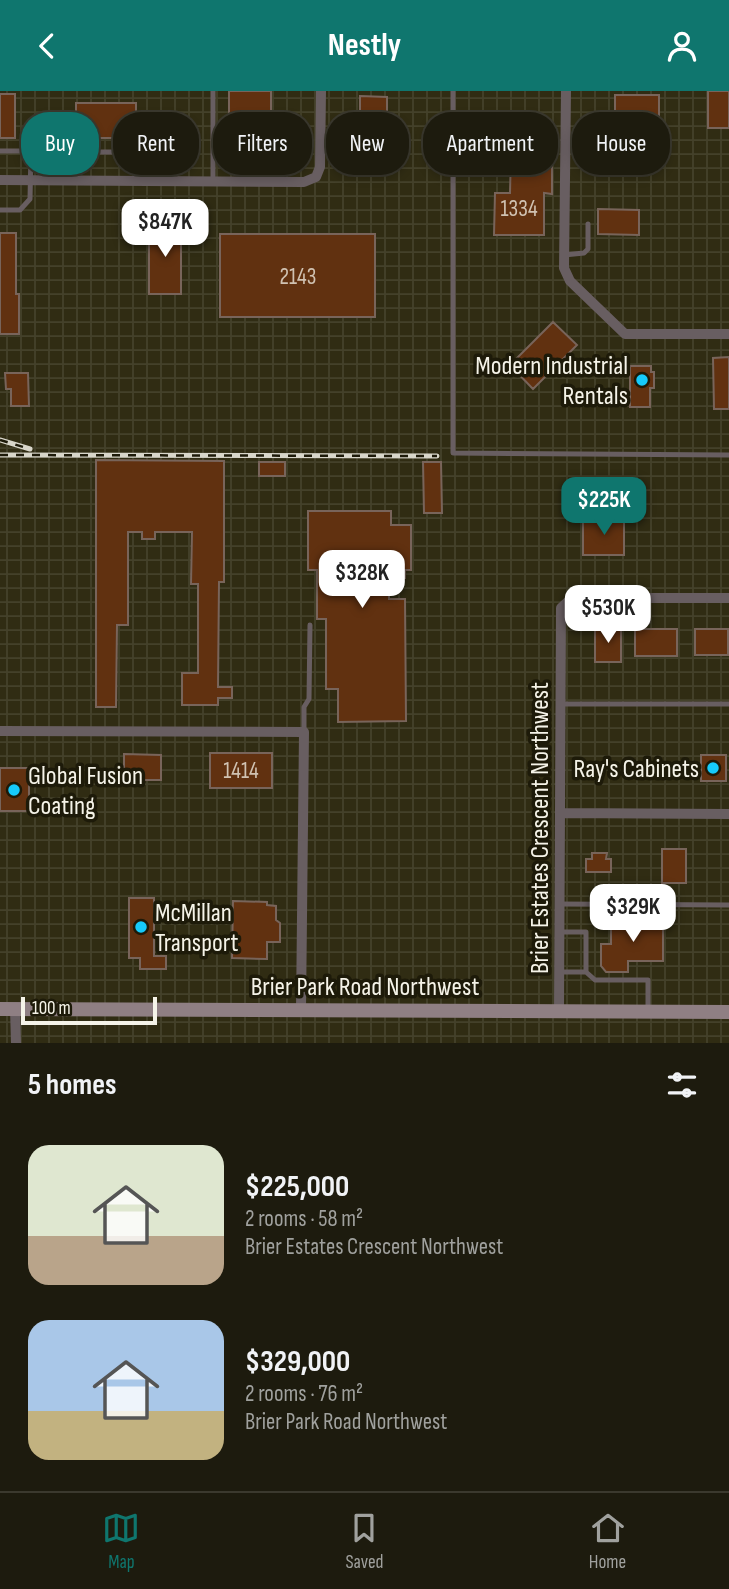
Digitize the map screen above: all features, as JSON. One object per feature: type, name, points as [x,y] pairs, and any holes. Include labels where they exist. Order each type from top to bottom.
[{"type":"street","points":[[0,180],[304,182],[316,177],[320,167],[321,91]]},
{"type":"street","points":[[566,91],[564,268],[570,281],[625,334],[729,334]]},
{"type":"street","name":"Brier Estates Crescent Northwest","points":[[559,1011],[561,608],[572,598],[729,598]]},
{"type":"street","points":[[0,731],[304,732],[301,1010]]},
{"type":"street","points":[[560,813],[729,814]]},
{"type":"street","name":"Brier Park Road Northwest","points":[[0,1009],[729,1012]]},
{"type":"street","points":[[15,1009],[16,1043]]},
{"type":"lane","points":[[213,91],[213,181]]},
{"type":"lane","points":[[453,91],[453,453],[729,455]]},
{"type":"lane","points":[[0,151],[31,151],[31,180],[30,199],[20,210],[0,210]]},
{"type":"lane","points":[[65,180],[66,152],[142,152],[142,181]]},
{"type":"lane","points":[[564,255],[584,253],[588,249],[588,225]]},
{"type":"lane","points":[[648,598],[648,622]]},
{"type":"lane","points":[[304,732],[304,707],[309,699],[310,625]]},
{"type":"lane","points":[[560,704],[729,704]]},
{"type":"lane","points":[[559,904],[729,905]]},
{"type":"lane","points":[[559,932],[586,932],[586,972]]},
{"type":"lane","points":[[559,972],[586,972],[595,980],[648,980],[648,1011]]},
{"type":"shaded area","points":[[0,91],[729,91],[729,1043],[0,1043]]},
{"type":"building","points":[[229,91],[271,91],[271,112],[229,112]]},
{"type":"building","points":[[708,91],[729,91],[729,128],[708,128]]},
{"type":"building","points":[[0,94],[15,94],[15,138],[0,138]]},
{"type":"building","points":[[615,95],[659,95],[659,112],[615,112]]},
{"type":"building","points":[[360,96],[387,97],[387,112],[360,112]]},
{"type":"building","points":[[76,103],[136,103],[136,112],[113,112],[113,138],[99,138],[99,112],[76,112]]},
{"type":"building","points":[[510,175],[552,175],[552,194],[544,193],[544,235],[494,235],[495,193],[510,193]]},
{"type":"building","points":[[598,209],[639,210],[639,235],[598,234]]},
{"type":"building","points":[[149,224],[181,225],[181,294],[149,294]]},
{"type":"building","points":[[0,233],[16,233],[19,334],[0,334]]},
{"type":"building","points":[[220,234],[375,234],[375,317],[220,317]]},
{"type":"building","points":[[553,322],[577,345],[533,389],[510,365]]},
{"type":"building","points":[[729,357],[729,409],[714,409],[713,358]]},
{"type":"building","name":"Modern Industrial Rentals","points":[[630,366],[651,366],[651,372],[654,372],[654,388],[650,388],[650,407],[630,407]]},
{"type":"building","points":[[5,373],[28,373],[29,406],[11,406],[11,389],[6,389]]},
{"type":"building","points":[[96,460],[224,461],[224,582],[219,582],[218,687],[232,687],[232,698],[218,698],[218,705],[182,705],[182,673],[198,673],[198,584],[191,584],[192,532],[155,532],[155,539],[142,539],[142,532],[128,532],[128,625],[117,625],[116,707],[96,707]]},
{"type":"building","points":[[259,462],[285,462],[285,476],[259,476]]},
{"type":"building","points":[[423,462],[441,462],[442,513],[424,513]]},
{"type":"building","points":[[308,511],[391,511],[391,525],[411,525],[411,570],[405,570],[405,578],[389,578],[389,599],[405,599],[406,721],[338,722],[338,689],[326,689],[326,619],[317,619],[317,570],[308,570]]},
{"type":"building","points":[[583,519],[624,519],[624,555],[583,555]]},
{"type":"building","points":[[595,628],[621,628],[621,662],[595,662]]},
{"type":"building","points":[[635,629],[677,629],[677,656],[635,656]]},
{"type":"building","points":[[695,629],[728,629],[728,655],[695,655]]},
{"type":"building","points":[[210,753],[272,753],[272,788],[210,788]]},
{"type":"building","points":[[124,754],[161,755],[161,780],[124,780]]},
{"type":"building","name":"Ray's Cabinets","points":[[701,755],[726,755],[726,781],[701,781]]},
{"type":"building","name":"Global Fusion Coating","points":[[0,768],[29,768],[29,811],[0,811]]},
{"type":"building","points":[[662,849],[686,849],[686,883],[662,883]]},
{"type":"building","points":[[592,853],[607,853],[606,859],[611,859],[611,872],[586,872],[586,859],[592,859]]},
{"type":"building","name":"McMillan Transport","points":[[129,898],[154,898],[154,956],[166,956],[166,969],[140,969],[140,958],[129,958]]},
{"type":"building","points":[[233,901],[267,902],[267,905],[276,906],[280,942],[267,942],[267,959],[232,958]]},
{"type":"building","points":[[611,920],[663,920],[663,961],[628,961],[628,972],[606,972],[601,966],[601,944],[611,944]]},
{"type":"railway","points":[[0,440],[30,449]]},
{"type":"railway","points":[[0,455],[437,456]]},
{"type":"place","name":"Modern Industrial Rentals","points":[[642,380]]},
{"type":"place","name":"Ray's Cabinets","points":[[713,768]]},
{"type":"place","name":"Global Fusion Coating","points":[[14,790]]},
{"type":"place","name":"McMillan Transport","points":[[141,927]]}]
